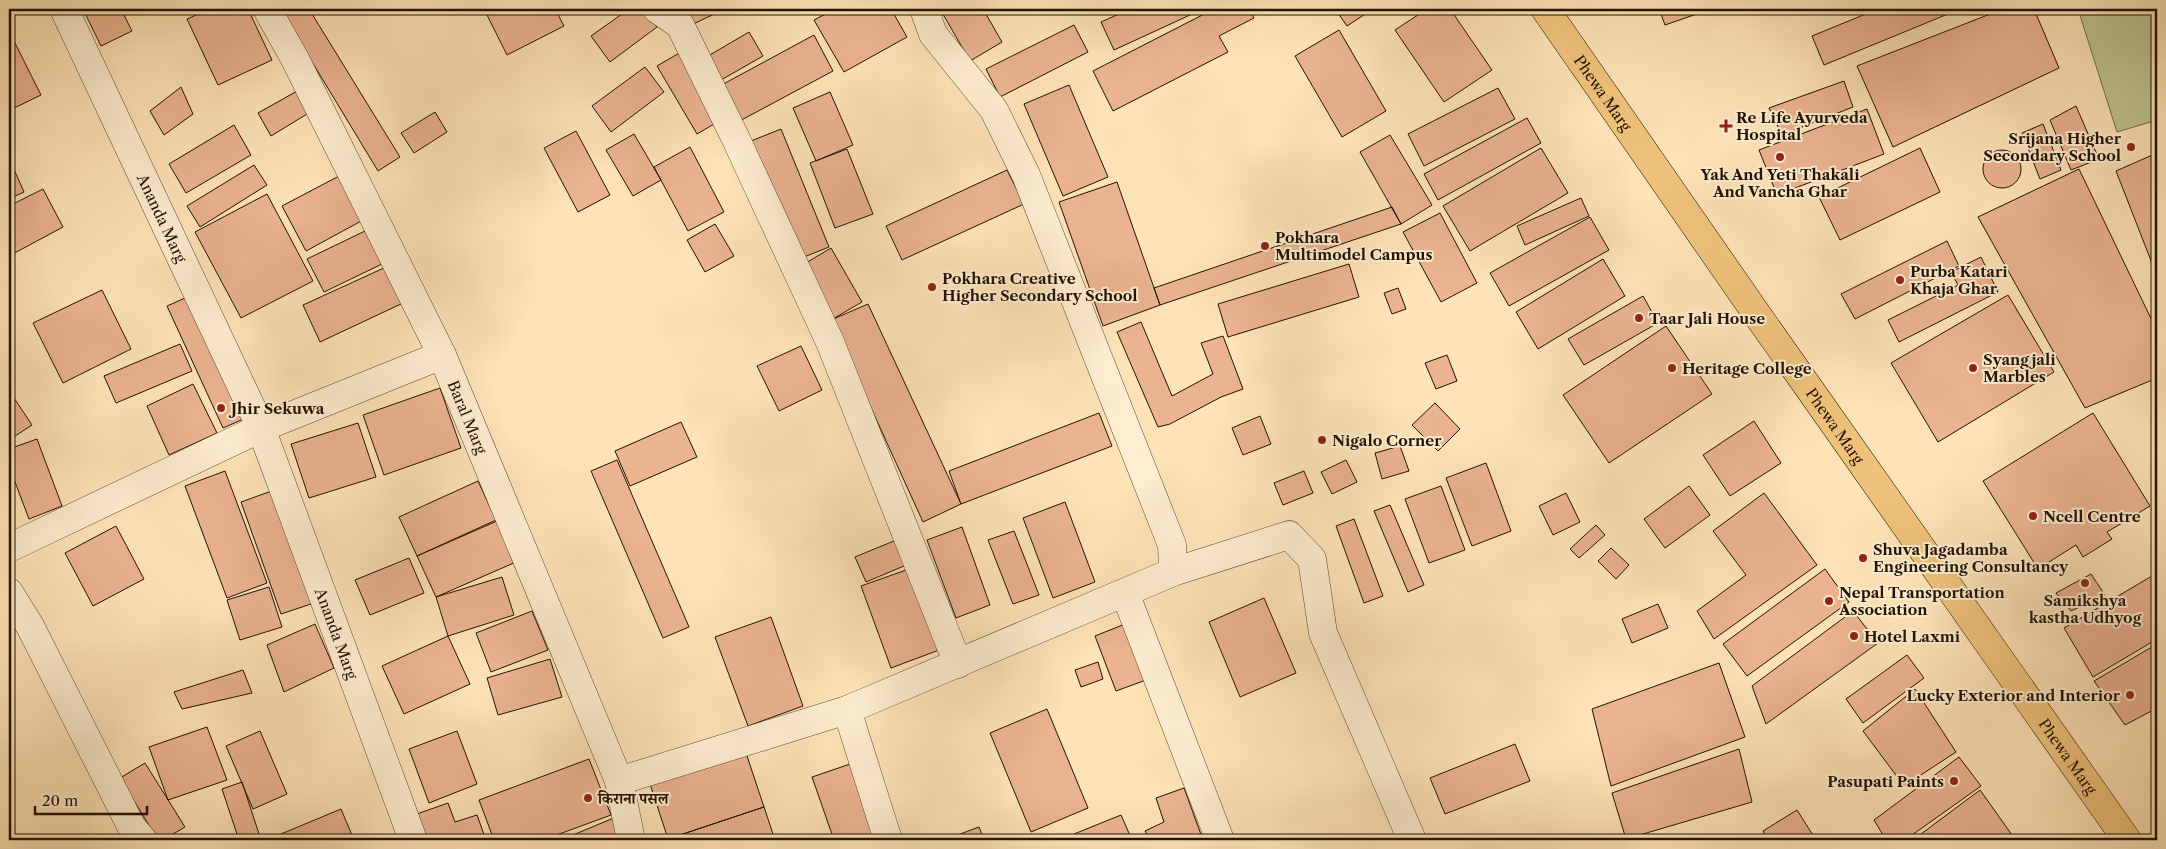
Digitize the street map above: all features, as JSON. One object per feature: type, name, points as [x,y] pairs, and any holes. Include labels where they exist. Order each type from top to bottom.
[{"type":"highway","name":"Phewa Marg","points":[[1545,9],[1761,321],[2127,840]]},
{"type":"street","name":"Ananda Marg","points":[[64,9],[261,428],[413,840]]},
{"type":"street","name":"Baral Marg","points":[[267,9],[299,68],[442,355],[619,781],[631,840]]},
{"type":"street","points":[[656,9],[680,25],[735,137],[826,333],[958,664]]},
{"type":"street","points":[[924,9],[933,34],[994,110],[1026,174],[1172,545],[1174,572]]},
{"type":"street","points":[[9,548],[261,428],[442,355]]},
{"type":"street","points":[[619,781],[848,710],[1174,572],[1289,535],[1312,559],[1324,633],[1412,840]]},
{"type":"street","points":[[9,592],[30,626],[131,826],[143,840]]},
{"type":"street","points":[[1126,593],[1220,840]]},
{"type":"street","points":[[848,710],[888,840]]},
{"type":"green space","points":[[2078,9],[2157,9],[2157,120],[2117,132]]},
{"type":"building","points":[[83,9],[121,9],[132,31],[101,46]]},
{"type":"building","points":[[210,9],[248,9],[272,60],[218,85],[187,19]]},
{"type":"building","points":[[280,9],[309,9],[400,157],[378,171]]},
{"type":"building","points":[[484,9],[555,9],[564,26],[507,55]]},
{"type":"building","points":[[629,9],[644,9],[657,27],[610,62],[591,36]]},
{"type":"building","points":[[680,9],[725,9],[689,26]]},
{"type":"building","points":[[835,9],[891,9],[907,37],[844,72],[814,20]]},
{"type":"building","points":[[940,9],[983,9],[1002,42],[970,61]]},
{"type":"building","points":[[1130,9],[1203,9],[1114,50],[1101,22]]},
{"type":"building","points":[[1214,9],[1249,9],[1254,18],[1219,36],[1228,52],[1113,111],[1093,71]]},
{"type":"building","points":[[1335,9],[1373,9],[1347,26]]},
{"type":"building","points":[[1427,9],[1450,9],[1492,70],[1444,102],[1395,30]]},
{"type":"building","points":[[1659,9],[1711,9],[1665,25]]},
{"type":"building","points":[[1878,9],[1960,9],[1824,65],[1812,36]]},
{"type":"building","points":[[2003,9],[2034,9],[2059,68],[1893,147],[1857,66]]},
{"type":"building","points":[[1074,25],[1088,52],[1000,97],[986,69]]},
{"type":"building","points":[[1339,30],[1386,111],[1342,137],[1295,56]]},
{"type":"building","points":[[9,31],[41,95],[10,110],[9,107]]},
{"type":"building","points":[[749,32],[763,56],[721,80],[708,56]]},
{"type":"building","points":[[814,35],[833,71],[734,124],[716,88]]},
{"type":"building","points":[[681,52],[721,120],[697,134],[657,66]]},
{"type":"building","points":[[645,67],[664,92],[611,132],[592,106]]},
{"type":"building","points":[[1844,81],[1853,107],[1782,135],[1769,108]]},
{"type":"building","points":[[1069,85],[1108,177],[1063,196],[1024,104]]},
{"type":"building","points":[[181,87],[193,114],[164,135],[150,111]]},
{"type":"building","points":[[1498,88],[1515,119],[1424,166],[1408,134]]},
{"type":"building","points":[[299,90],[312,111],[271,136],[258,113]]},
{"type":"building","points":[[830,92],[853,145],[816,161],[793,108]]},
{"type":"building","points":[[2076,106],[2099,159],[2071,170],[2050,120]]},
{"type":"building","points":[[1867,109],[1884,154],[1777,195],[1759,150]]},
{"type":"building","points":[[435,112],[447,132],[414,153],[401,133]]},
{"type":"building","points":[[1527,118],[1541,143],[1438,200],[1424,174]]},
{"type":"building","points":[[2043,124],[2061,170],[2040,179],[2022,133]]},
{"type":"building","points":[[234,125],[251,155],[186,193],[169,164]]},
{"type":"building","points":[[781,129],[829,247],[794,261],[746,143]]},
{"type":"building","points":[[576,131],[610,195],[578,212],[544,148]]},
{"type":"building","points":[[634,134],[661,180],[633,196],[606,150]]},
{"type":"building","points":[[1390,135],[1432,205],[1401,224],[1360,152]]},
{"type":"building","points":[[690,147],[724,212],[688,231],[654,167]]},
{"type":"building","points":[[1541,148],[1568,193],[1470,251],[1443,206]]},
{"type":"building","points":[[1920,148],[1940,192],[1840,240],[1819,197]]},
{"type":"building","points":[[847,149],[873,214],[835,228],[810,163]]},
{"type":"building","points":[[2002,150],[2009,151],[2015,156],[2020,162],[2020,176],[2015,182],[2009,187],[2002,188],[1995,187],[1989,182],[1984,176],[1983,169],[1984,162],[1989,156],[1995,151]]},
{"type":"building","points":[[2157,153],[2157,276],[2116,171]]},
{"type":"building","points":[[9,158],[24,192],[9,199]]},
{"type":"building","points":[[254,165],[267,185],[200,227],[187,206]]},
{"type":"building","points":[[2079,169],[2157,331],[2157,378],[2085,408],[1978,217]]},
{"type":"building","points":[[1007,170],[1024,204],[902,260],[886,226]]},
{"type":"building","points":[[341,175],[365,219],[306,251],[282,206]]},
{"type":"building","points":[[1117,182],[1160,305],[1103,326],[1059,202]]},
{"type":"building","points":[[43,189],[63,227],[9,256],[9,206]]},
{"type":"building","points":[[267,194],[313,281],[241,318],[195,232]]},
{"type":"building","points":[[1581,198],[1589,216],[1525,245],[1517,226]]},
{"type":"building","points":[[1392,207],[1401,224],[1160,305],[1154,288]]},
{"type":"building","points":[[1440,213],[1477,283],[1441,302],[1403,232]]},
{"type":"building","points":[[1590,217],[1609,250],[1509,306],[1490,273]]},
{"type":"building","points":[[715,224],[734,256],[705,272],[687,240]]},
{"type":"building","points":[[365,231],[382,264],[324,292],[307,259]]},
{"type":"building","name":"Purba Katari Khaja Ghar","points":[[1947,241],[1959,266],[1855,319],[1841,294]]},
{"type":"building","points":[[831,248],[862,302],[831,320],[799,267]]},
{"type":"building","points":[[1981,257],[1998,292],[1899,342],[1888,320],[1958,285],[1951,272]]},
{"type":"building","points":[[1603,259],[1625,296],[1538,349],[1516,312]]},
{"type":"building","points":[[1349,264],[1359,297],[1228,337],[1218,304]]},
{"type":"building","points":[[386,267],[403,303],[320,342],[303,305]]},
{"type":"building","points":[[1398,288],[1406,309],[1392,314],[1384,293]]},
{"type":"building","points":[[102,290],[131,349],[63,383],[33,323]]},
{"type":"building","points":[[192,295],[248,417],[223,428],[167,306]]},
{"type":"building","name":"Syangjali Marbles","points":[[2008,295],[2054,372],[1938,442],[1891,363]]},
{"type":"building","points":[[1643,296],[1658,323],[1584,365],[1568,339]]},
{"type":"building","points":[[868,304],[961,504],[923,522],[831,320]]},
{"type":"building","points":[[1141,322],[1172,396],[1213,374],[1201,343],[1223,336],[1243,389],[1221,397],[1170,424],[1158,427],[1117,332]]},
{"type":"building","points":[[1666,326],[1712,394],[1609,463],[1563,395]]},
{"type":"building","points":[[180,344],[192,371],[116,403],[104,376]]},
{"type":"building","points":[[801,346],[822,390],[779,411],[757,366]]},
{"type":"building","points":[[1447,355],[1457,381],[1436,389],[1425,363]]},
{"type":"building","points":[[193,384],[217,433],[169,455],[147,406]]},
{"type":"building","points":[[440,388],[461,448],[384,475],[363,415]]},
{"type":"building","points":[[14,398],[32,425],[9,440],[9,402]]},
{"type":"building","points":[[1435,403],[1460,429],[1438,451],[1412,425]]},
{"type":"building","points":[[1099,413],[1112,446],[961,504],[949,471]]},
{"type":"building","points":[[2093,413],[2150,506],[2107,532],[2112,539],[2083,557],[2076,545],[2038,569],[1983,481]]},
{"type":"building","points":[[1260,416],[1271,444],[1243,455],[1232,428]]},
{"type":"building","points":[[1754,421],[1781,463],[1730,496],[1703,455]]},
{"type":"building","points":[[681,422],[697,457],[630,486],[615,451]]},
{"type":"building","points":[[358,423],[376,477],[309,498],[291,444]]},
{"type":"building","points":[[37,439],[62,506],[29,519],[9,466],[9,449]]},
{"type":"building","points":[[1400,446],[1409,471],[1382,479],[1375,453]]},
{"type":"building","points":[[617,460],[689,627],[663,638],[591,471]]},
{"type":"building","points":[[1346,460],[1357,482],[1332,494],[1321,472]]},
{"type":"building","points":[[1486,463],[1511,531],[1472,546],[1446,478]]},
{"type":"building","points":[[225,471],[267,583],[227,598],[185,486]]},
{"type":"building","points":[[1304,471],[1313,493],[1283,505],[1274,483]]},
{"type":"building","points":[[478,481],[496,520],[417,556],[399,517]]},
{"type":"building","points":[[1441,486],[1465,550],[1429,563],[1405,499]]},
{"type":"building","points":[[1689,486],[1710,515],[1665,548],[1644,519]]},
{"type":"building","points":[[280,488],[320,601],[281,614],[241,502]]},
{"type":"building","points":[[1566,493],[1580,522],[1553,535],[1539,506]]},
{"type":"building","points":[[1764,493],[1817,565],[1714,639],[1697,611],[1746,575],[1713,531]]},
{"type":"building","points":[[1065,502],[1095,582],[1053,598],[1023,518]]},
{"type":"building","points":[[1390,505],[1424,585],[1408,592],[1374,511]]},
{"type":"building","points":[[1354,519],[1383,596],[1364,603],[1336,526]]},
{"type":"building","points":[[497,521],[516,562],[436,597],[417,556]]},
{"type":"building","points":[[1596,525],[1605,535],[1579,558],[1570,549]]},
{"type":"building","points":[[116,526],[144,579],[93,606],[65,553]]},
{"type":"building","points":[[962,527],[990,605],[956,618],[927,540]]},
{"type":"building","points":[[1014,531],[1039,595],[1013,604],[988,540]]},
{"type":"building","points":[[901,538],[911,563],[866,582],[855,557]]},
{"type":"building","points":[[1611,548],[1629,565],[1616,579],[1598,561]]},
{"type":"building","points":[[409,558],[424,593],[370,615],[355,580]]},
{"type":"building","points":[[909,569],[939,650],[891,668],[861,586]]},
{"type":"building","points":[[1825,569],[1849,602],[1747,676],[1723,644]]},
{"type":"building","points":[[2157,573],[2157,639],[2093,677],[2064,628]]},
{"type":"building","name":"Samikshya kastha Udhyog","points":[[2091,574],[2105,595],[2071,611],[2056,593]]},
{"type":"building","points":[[502,577],[514,615],[448,636],[436,597]]},
{"type":"building","points":[[269,587],[282,627],[240,640],[227,600]]},
{"type":"building","points":[[1264,598],[1296,673],[1240,697],[1209,622]]},
{"type":"building","points":[[1658,604],[1668,628],[1632,643],[1622,619]]},
{"type":"building","points":[[532,611],[548,650],[491,672],[476,633]]},
{"type":"building","points":[[1853,611],[1878,643],[1766,724],[1752,686]]},
{"type":"building","points":[[771,617],[803,706],[748,726],[715,637]]},
{"type":"building","points":[[315,624],[334,668],[284,692],[267,645]]},
{"type":"building","points":[[1125,624],[1146,680],[1116,691],[1095,636]]},
{"type":"building","points":[[448,636],[470,684],[404,714],[382,666]]},
{"type":"building","name":"Lucky Exterior and Interior","points":[[2157,644],[2157,708],[2125,725],[2094,681]]},
{"type":"building","points":[[1907,655],[1924,678],[1863,723],[1846,699]]},
{"type":"building","points":[[550,659],[562,697],[498,715],[487,678]]},
{"type":"building","points":[[1098,662],[1103,679],[1081,687],[1075,670]]},
{"type":"building","points":[[1719,663],[1745,737],[1611,786],[1592,709]]},
{"type":"building","points":[[243,670],[252,693],[182,709],[174,692]]},
{"type":"building","points":[[1915,689],[1956,752],[1904,786],[1863,731]]},
{"type":"building","points":[[1047,709],[1088,808],[1031,832],[990,733]]},
{"type":"building","points":[[207,727],[227,780],[168,800],[149,747]]},
{"type":"building","points":[[260,731],[287,794],[253,809],[226,746]]},
{"type":"building","points":[[457,731],[477,784],[429,803],[409,749]]},
{"type":"building","points":[[1515,744],[1530,781],[1445,814],[1430,778]]},
{"type":"building","points":[[1739,749],[1752,802],[1626,839],[1612,793]]},
{"type":"building","points":[[746,753],[764,807],[668,839],[650,784]]},
{"type":"building","points":[[1959,757],[1981,786],[1905,840],[1886,840],[1874,820]]},
{"type":"building","points":[[589,759],[611,815],[543,840],[494,840],[479,800]]},
{"type":"building","points":[[859,761],[886,840],[834,840],[812,777]]},
{"type":"building","points":[[145,763],[185,827],[163,840],[158,840],[120,778]]},
{"type":"building","points":[[242,782],[261,840],[239,840],[222,789]]},
{"type":"building","points":[[1184,788],[1203,840],[1150,840],[1145,831],[1164,822],[1156,798]]},
{"type":"building","points":[[1980,790],[2012,835],[2004,840],[1913,840]]},
{"type":"building","points":[[448,803],[455,822],[477,815],[486,840],[427,840],[417,814]]},
{"type":"building","points":[[764,807],[775,840],[668,840],[668,839]]},
{"type":"building","points":[[341,809],[354,840],[284,840],[281,834]]},
{"type":"building","points":[[1797,810],[1816,840],[1768,840],[1763,831]]},
{"type":"building","points":[[1121,815],[1132,840],[1076,840],[1074,834]]},
{"type":"building","points":[[616,817],[626,840],[561,840]]},
{"type":"building","points":[[979,827],[984,840],[944,840]]},
{"type":"place","name":"Re Life Ayurveda Hospital","points":[[1726,126]]},
{"type":"place","name":"Srijana Higher Secondary School","points":[[2131,147]]},
{"type":"place","name":"Yak And Yeti Thakali And Vancha Ghar","points":[[1780,157]]},
{"type":"place","name":"Pokhara Multimodel Campus","points":[[1265,246]]},
{"type":"place","name":"Purba Katari Khaja Ghar","points":[[1900,280]]},
{"type":"place","name":"Pokhara Creative Higher Secondary School","points":[[932,287]]},
{"type":"place","name":"Taar Jali House","points":[[1639,318]]},
{"type":"place","name":"Heritage College","points":[[1672,368]]},
{"type":"place","name":"Syangjali Marbles","points":[[1973,368]]},
{"type":"place","name":"Jhir Sekuwa","points":[[221,408]]},
{"type":"place","name":"Nigalo Corner","points":[[1322,440]]},
{"type":"place","name":"Ncell Centre","points":[[2033,516]]},
{"type":"place","name":"Shuva Jagadamba Engineering Consultancy","points":[[1863,558]]},
{"type":"place","name":"Samikshya kastha Udhyog","points":[[2085,583]]},
{"type":"place","name":"Nepal Transportation Association","points":[[1829,601]]},
{"type":"place","name":"Hotel Laxmi","points":[[1854,636]]},
{"type":"place","name":"Lucky Exterior and Interior","points":[[2130,695]]},
{"type":"place","name":"Pasupati Paints","points":[[1954,781]]},
{"type":"place","name":"किराना पसल","points":[[588,798]]}]
